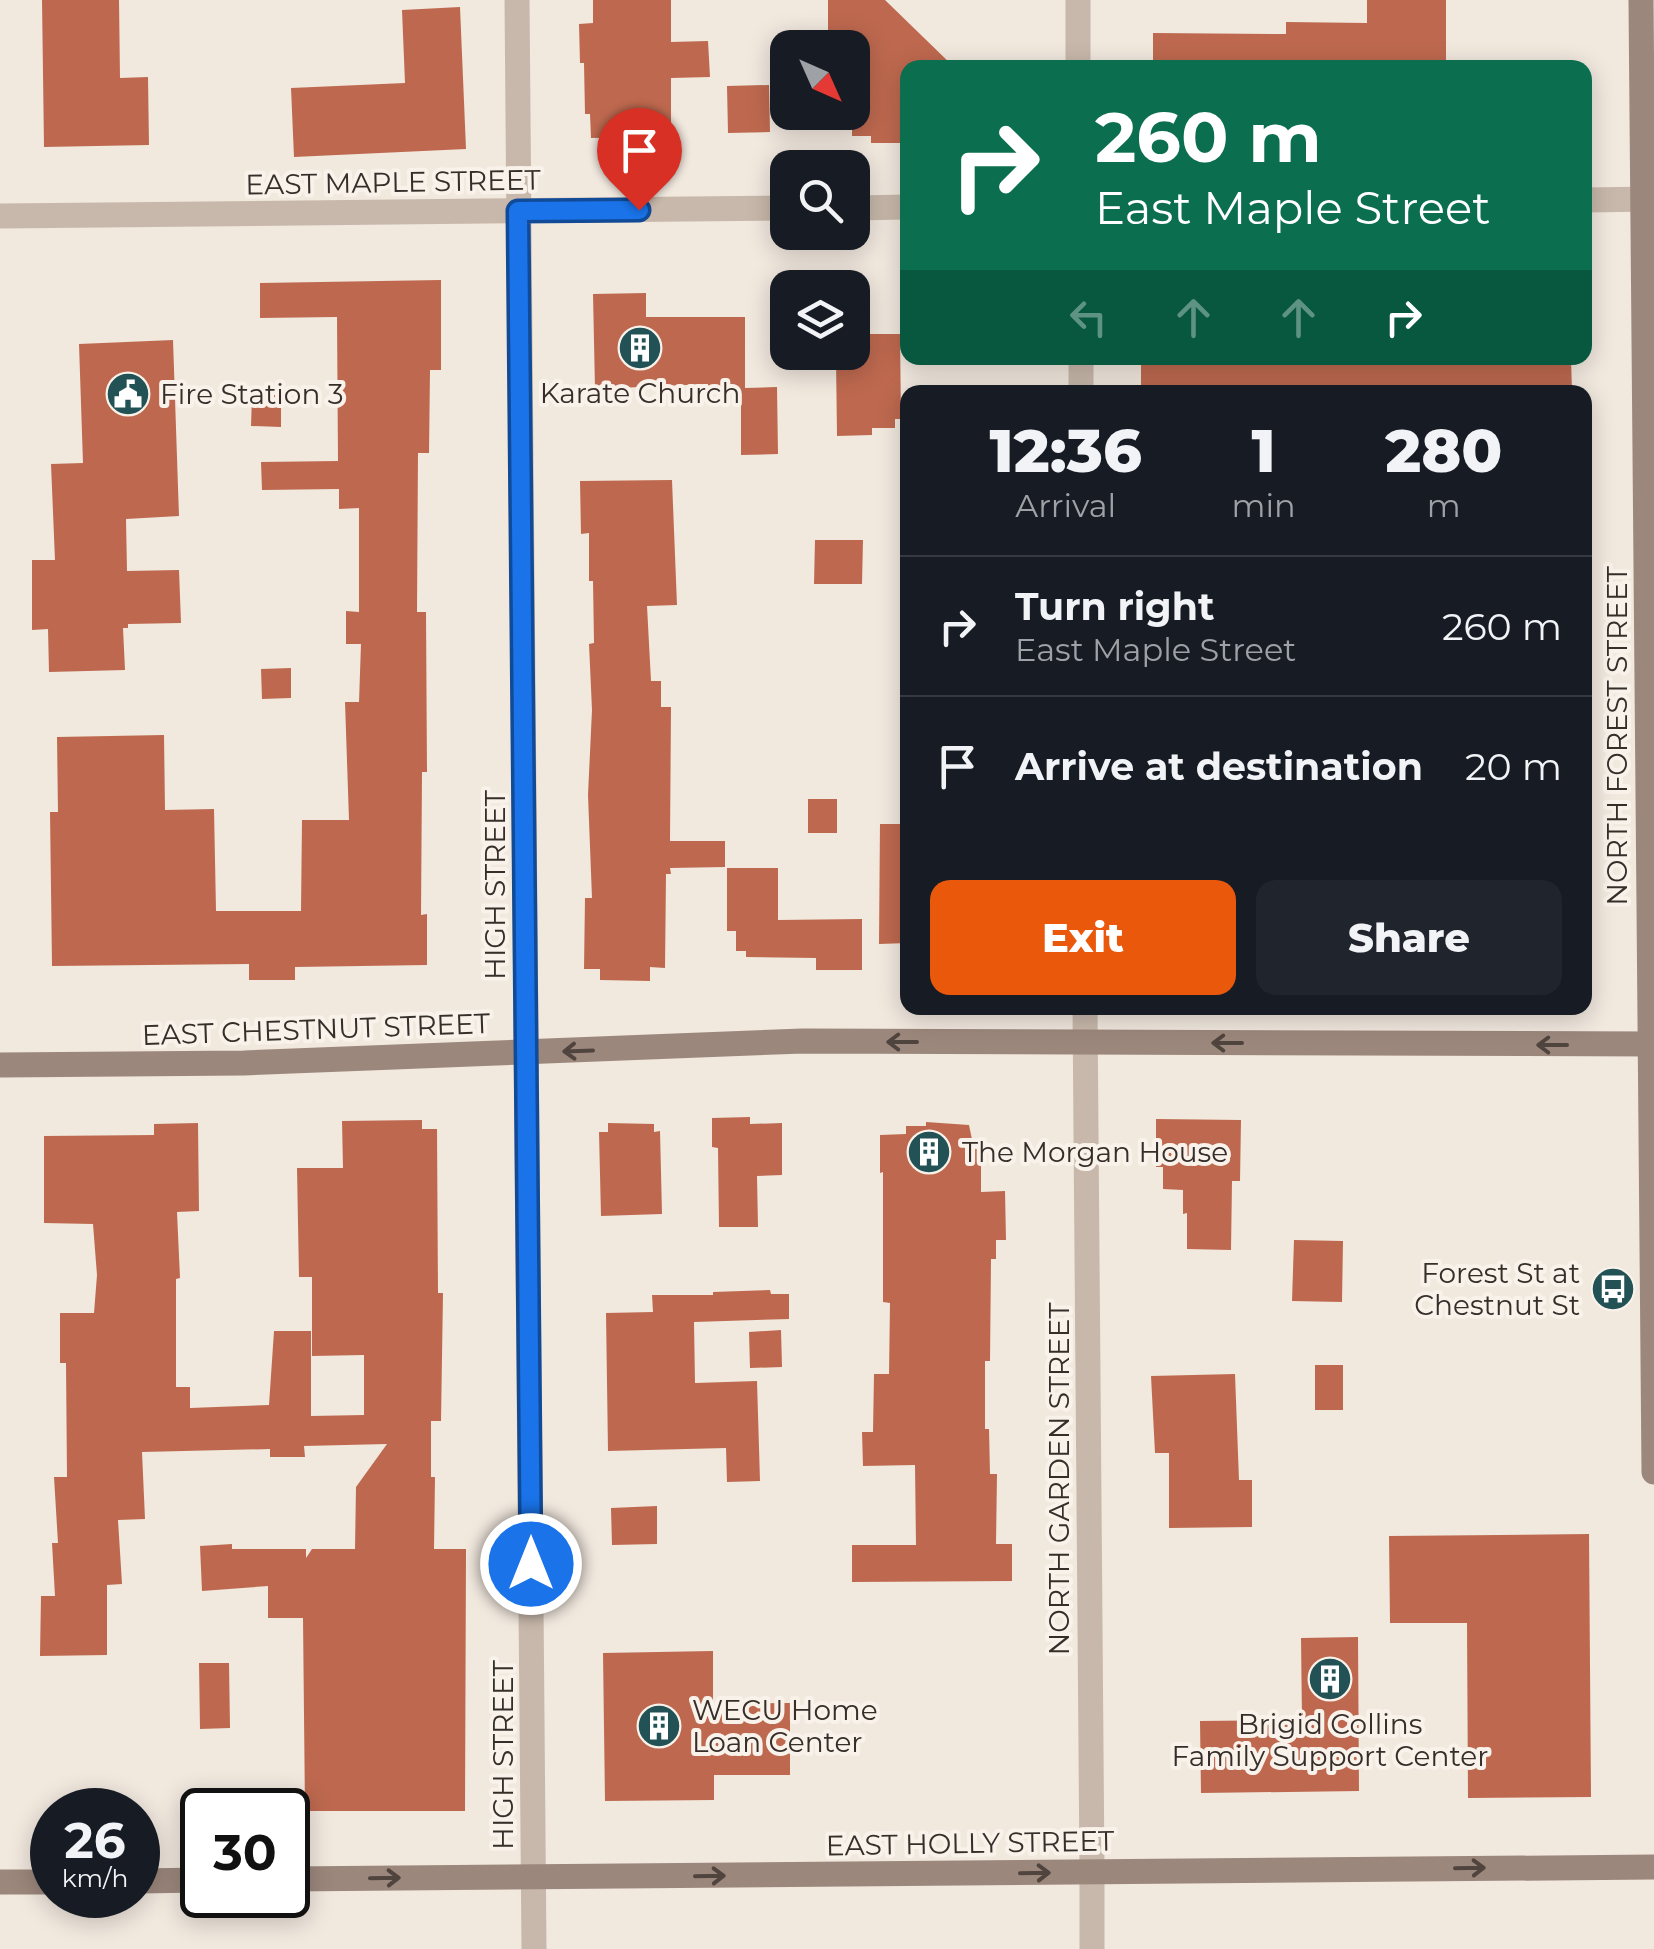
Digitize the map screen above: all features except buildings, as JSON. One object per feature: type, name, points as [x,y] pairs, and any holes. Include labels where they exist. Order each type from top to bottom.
[{"type":"main road","name":"NORTH FOREST STREET","points":[[1641,0],[1648,200],[1654,1472]]},
{"type":"main road","name":"EAST CHESTNUT STREET","points":[[0,1065],[244,1063],[803,1042],[1652,1044]]},
{"type":"main road","name":"EAST HOLLY STREET","points":[[310,1879],[1654,1867]]},
{"type":"main road","points":[[0,1882],[30,1882]]},
{"type":"street","name":"HIGH STREET","points":[[517,0],[534,1949]]},
{"type":"street","points":[[1078,0],[1078,60]]},
{"type":"street","points":[[1592,200],[1648,200]]},
{"type":"street","points":[[870,208],[900,207]]},
{"type":"street","name":"EAST MAPLE STREET","points":[[0,216],[770,208]]},
{"type":"street","name":"NORTH GARDEN STREET","points":[[1086,1015],[1092,1949]]},
{"type":"place","name":"Karate Church","points":[[640,348]]},
{"type":"place","name":"Fire Station 3","points":[[128,394]]},
{"type":"place","name":"The Morgan House","points":[[929,1152]]},
{"type":"place","name":"Forest St at Chestnut St","points":[[1613,1289]]},
{"type":"place","name":"Brigid Collins Family Support Center","points":[[1330,1679]]},
{"type":"place","name":"WECU Home Loan Center","points":[[659,1726]]},
{"type":"route","points":[[531,1564],[518,211],[639,210]]}]
